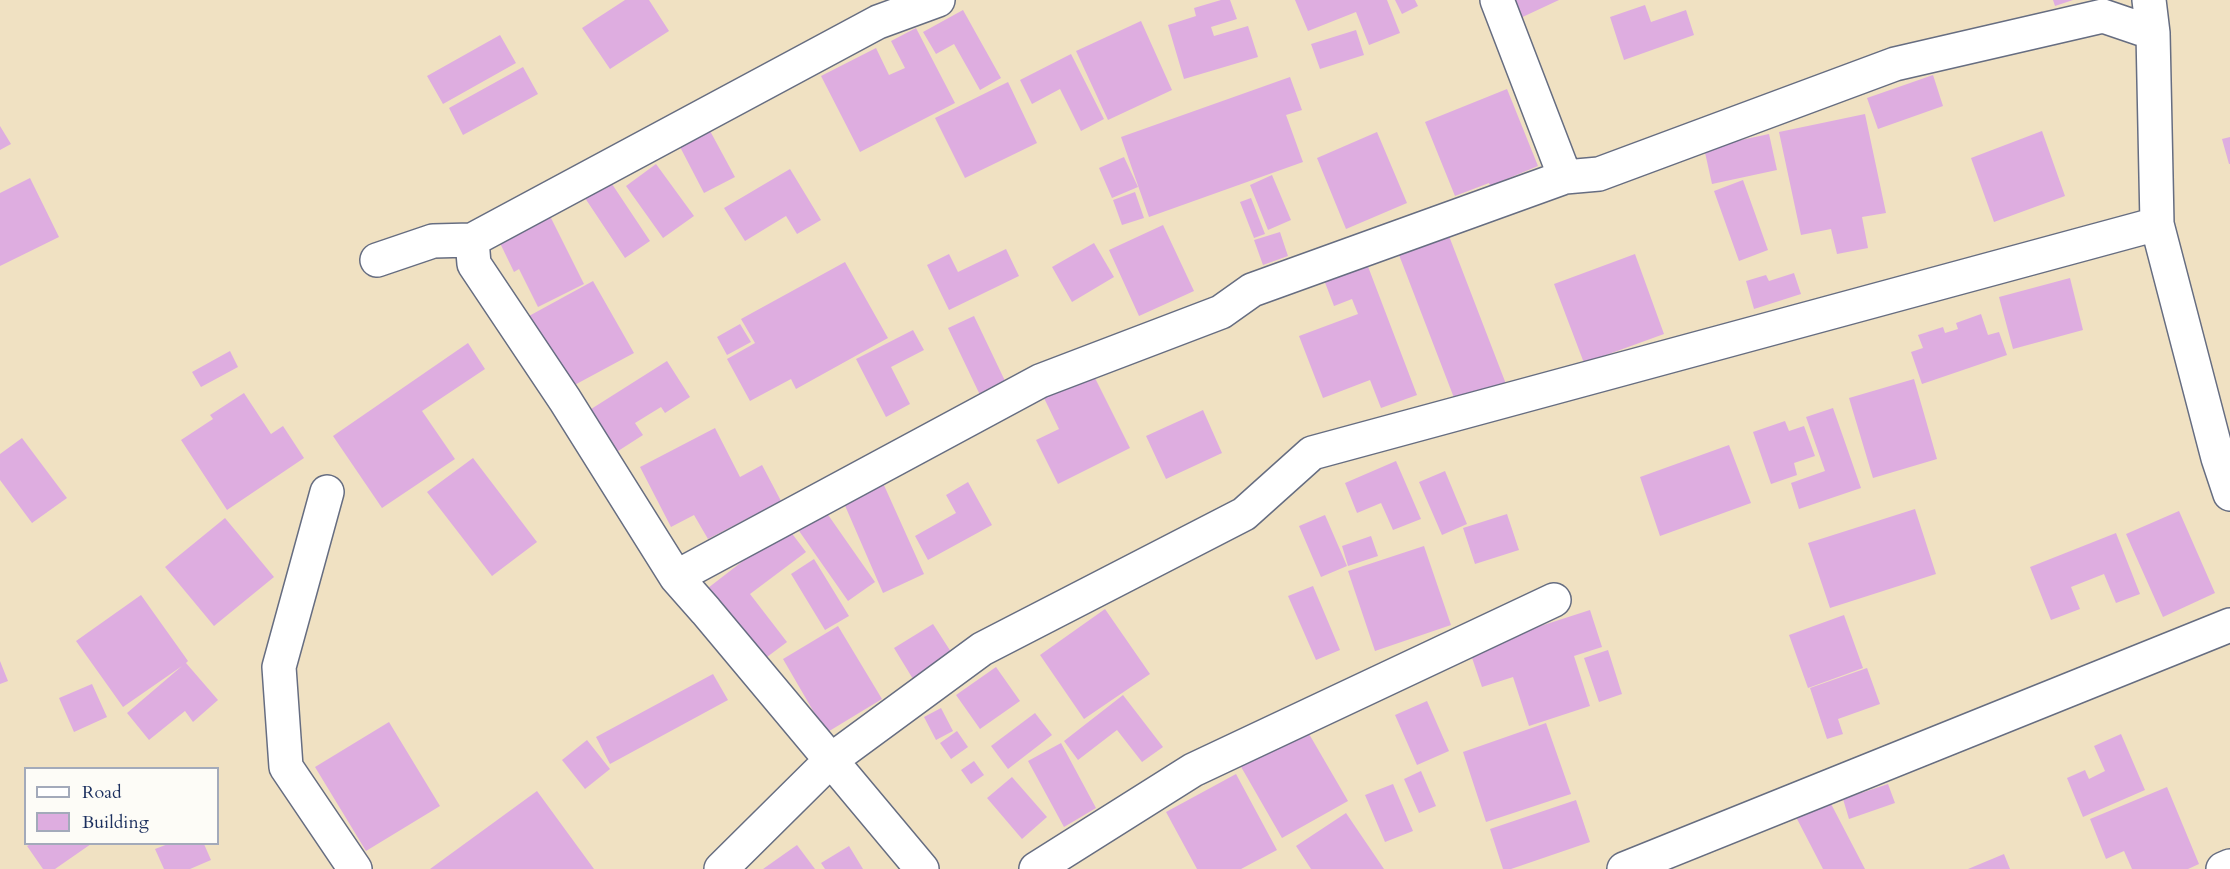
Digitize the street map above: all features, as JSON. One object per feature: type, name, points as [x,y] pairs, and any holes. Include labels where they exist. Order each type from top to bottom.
[{"type":"street","points":[[377,260],[434,241],[472,240],[878,22],[938,0]]},
{"type":"street","points":[[1497,0],[1565,177]]},
{"type":"street","points":[[2149,0],[2152,33],[2157,224],[2218,458],[2230,494]]},
{"type":"street","points":[[676,577],[1040,381],[1221,312],[1252,290],[1565,177],[1599,174],[1896,64],[2103,16],[2152,33]]},
{"type":"street","points":[[721,869],[831,760],[982,650],[1245,514],[1312,453],[2157,224]]},
{"type":"street","points":[[472,240],[474,264],[565,400],[676,577],[921,869]]},
{"type":"street","points":[[327,492],[279,668],[286,766],[355,869]]},
{"type":"street","points":[[1036,869],[1193,770],[1554,600]]},
{"type":"street","points":[[1624,869],[2230,625]]},
{"type":"street","points":[[2223,869],[2230,866]]},
{"type":"building","points":[[625,0],[649,0],[669,31],[610,69],[582,28]]},
{"type":"building","points":[[1221,0],[1230,0],[1237,19],[1211,27],[1214,36],[1248,26],[1258,57],[1184,79],[1168,25],[1196,16],[1194,8]]},
{"type":"building","points":[[1295,0],[1387,0],[1400,33],[1369,45],[1356,12],[1308,31]]},
{"type":"building","points":[[1395,0],[1415,0],[1418,6],[1402,14]]},
{"type":"building","points":[[1504,0],[1559,0],[1514,21]]},
{"type":"building","points":[[2053,0],[2073,0],[2055,6]]},
{"type":"building","points":[[1645,5],[1651,22],[1686,10],[1694,35],[1624,60],[1610,17]]},
{"type":"building","points":[[963,10],[1001,78],[980,90],[954,44],[936,54],[923,32]]},
{"type":"building","points":[[1141,21],[1172,90],[1108,120],[1076,51]]},
{"type":"building","points":[[916,28],[955,103],[860,152],[821,76],[876,48],[889,75],[905,68],[891,41]]},
{"type":"building","points":[[1356,30],[1364,55],[1320,69],[1311,44]]},
{"type":"building","points":[[500,35],[516,63],[443,104],[427,76]]},
{"type":"building","points":[[1071,54],[1104,119],[1081,131],[1060,89],[1032,104],[1020,80]]},
{"type":"building","points":[[523,67],[538,94],[463,135],[449,108]]},
{"type":"building","points":[[1933,75],[1943,106],[1878,129],[1867,98]]},
{"type":"building","points":[[1290,77],[1302,110],[1286,115],[1303,162],[1149,217],[1121,137]]},
{"type":"building","points":[[1008,82],[1037,143],[965,178],[935,118]]},
{"type":"building","points":[[1507,89],[1538,166],[1490,186],[1489,183],[1455,196],[1425,122]]},
{"type":"building","points":[[1865,114],[1886,213],[1862,217],[1868,248],[1837,254],[1831,229],[1801,235],[1779,132]]},
{"type":"building","points":[[0,126],[11,144],[0,150]]},
{"type":"building","points":[[709,129],[735,177],[704,193],[679,145]]},
{"type":"building","points":[[2042,131],[2065,196],[1994,222],[1971,158]]},
{"type":"building","points":[[1377,132],[1407,203],[1346,229],[1317,158]]},
{"type":"building","points":[[1769,134],[1777,170],[1712,184],[1704,148]]},
{"type":"building","points":[[2230,137],[2230,164],[2229,164],[2222,139]]},
{"type":"building","points":[[1124,157],[1138,187],[1112,198],[1099,168]]},
{"type":"building","points":[[656,164],[694,216],[663,238],[626,186]]},
{"type":"building","points":[[790,169],[821,220],[797,234],[786,216],[745,241],[724,208]]},
{"type":"building","points":[[1272,175],[1291,220],[1268,230],[1250,185]]},
{"type":"building","points":[[30,178],[59,237],[0,266],[0,193]]},
{"type":"building","points":[[1743,180],[1768,250],[1739,261],[1714,191]]},
{"type":"building","points":[[610,181],[650,241],[625,258],[585,198]]},
{"type":"building","points":[[1135,192],[1144,218],[1122,225],[1113,200]]},
{"type":"building","points":[[1251,198],[1265,234],[1254,238],[1240,202]]},
{"type":"building","points":[[550,216],[584,284],[538,307],[519,269],[514,272],[499,241]]},
{"type":"building","points":[[1163,225],[1194,291],[1139,316],[1109,250]]},
{"type":"building","points":[[1280,232],[1288,256],[1263,265],[1254,240]]},
{"type":"building","points":[[1449,236],[1506,384],[1456,403],[1399,255]]},
{"type":"building","points":[[1094,243],[1114,277],[1072,302],[1052,267]]},
{"type":"building","points":[[1006,249],[1019,276],[949,310],[927,265],[949,254],[958,272]]},
{"type":"building","points":[[1635,254],[1664,334],[1584,363],[1554,284]]},
{"type":"building","points":[[1364,256],[1417,395],[1381,408],[1370,380],[1323,398],[1299,336],[1358,314],[1352,299],[1334,306],[1321,272]]},
{"type":"building","points":[[845,262],[888,338],[796,389],[791,379],[750,401],[727,359],[755,343],[741,319]]},
{"type":"building","points":[[1794,273],[1801,294],[1754,309],[1746,281],[1766,275],[1769,281]]},
{"type":"building","points":[[2070,278],[2083,330],[2013,349],[1999,297]]},
{"type":"building","points":[[593,281],[634,353],[569,388],[529,316]]},
{"type":"building","points":[[1981,314],[1988,335],[1999,332],[2007,355],[1922,384],[1911,352],[1923,348],[1918,335],[1943,327],[1945,333],[1958,329],[1956,323]]},
{"type":"building","points":[[974,316],[1006,383],[980,395],[948,328]]},
{"type":"building","points":[[740,324],[751,342],[727,355],[717,337]]},
{"type":"building","points":[[913,330],[924,350],[891,367],[910,404],[886,417],[856,359]]},
{"type":"building","points":[[468,343],[485,369],[422,411],[455,459],[382,508],[333,436]]},
{"type":"building","points":[[230,351],[238,367],[201,387],[192,372]]},
{"type":"building","points":[[667,361],[690,397],[665,413],[661,407],[635,423],[643,435],[615,453],[588,411]]},
{"type":"building","points":[[1093,374],[1130,448],[1058,484],[1036,440],[1059,429],[1044,398]]},
{"type":"building","points":[[1914,379],[1937,459],[1873,478],[1849,398]]},
{"type":"building","points":[[244,393],[271,434],[283,426],[304,458],[227,510],[181,440],[213,419],[210,415]]},
{"type":"building","points":[[1833,408],[1861,488],[1799,509],[1791,483],[1825,471],[1806,417]]},
{"type":"building","points":[[1203,410],[1222,453],[1166,479],[1146,436]]},
{"type":"building","points":[[1785,421],[1789,431],[1804,426],[1815,456],[1794,463],[1797,475],[1771,484],[1753,432]]},
{"type":"building","points":[[715,428],[740,477],[762,465],[781,501],[708,539],[694,515],[671,527],[640,467]]},
{"type":"building","points":[[22,438],[67,498],[32,523],[0,480],[0,454]]},
{"type":"building","points":[[1729,445],[1751,503],[1660,536],[1640,477]]},
{"type":"building","points":[[473,458],[537,542],[492,576],[427,492]]},
{"type":"building","points":[[1396,461],[1421,519],[1393,530],[1381,503],[1357,513],[1345,483]]},
{"type":"building","points":[[1445,471],[1467,524],[1442,535],[1419,482]]},
{"type":"building","points":[[968,482],[992,525],[928,560],[915,536],[956,513],[946,495]]},
{"type":"building","points":[[883,483],[924,574],[883,593],[843,501]]},
{"type":"building","points":[[824,509],[875,582],[848,601],[797,528]]},
{"type":"building","points":[[1915,509],[1936,574],[1830,608],[1808,543]]},
{"type":"building","points":[[2179,511],[2215,593],[2163,617],[2126,534]]},
{"type":"building","points":[[1507,514],[1519,550],[1475,564],[1463,528]]},
{"type":"building","points":[[1325,515],[1347,566],[1321,577],[1299,526]]},
{"type":"building","points":[[225,518],[274,577],[214,626],[165,567]]},
{"type":"building","points":[[787,527],[806,552],[750,594],[787,642],[763,660],[708,588]]},
{"type":"building","points":[[2116,533],[2140,594],[2116,603],[2104,574],[2071,587],[2080,609],[2051,620],[2030,567]]},
{"type":"building","points":[[1371,536],[1378,556],[1348,566],[1342,546]]},
{"type":"building","points":[[1424,546],[1451,625],[1375,651],[1348,571]]},
{"type":"building","points":[[814,559],[849,616],[825,630],[791,574]]},
{"type":"building","points":[[1313,586],[1340,650],[1316,660],[1288,596]]},
{"type":"building","points":[[141,595],[188,661],[186,663],[218,700],[193,722],[185,711],[149,740],[127,713],[182,666],[123,707],[76,641]]},
{"type":"building","points":[[1105,609],[1150,674],[1084,719],[1040,655]]},
{"type":"building","points":[[1590,610],[1602,647],[1574,656],[1590,706],[1529,726],[1513,677],[1482,687],[1469,649]]},
{"type":"building","points":[[1844,615],[1863,668],[1808,688],[1789,635]]},
{"type":"building","points":[[933,624],[953,655],[913,679],[894,648]]},
{"type":"building","points":[[838,626],[882,699],[826,733],[783,659]]},
{"type":"building","points":[[1608,650],[1622,694],[1599,702],[1584,658]]},
{"type":"building","points":[[0,661],[8,681],[0,684]]},
{"type":"building","points":[[996,667],[1020,701],[980,729],[956,695]]},
{"type":"building","points":[[1867,668],[1880,704],[1838,719],[1843,734],[1827,739],[1810,688]]},
{"type":"building","points":[[713,674],[728,700],[610,764],[596,737]]},
{"type":"building","points":[[92,684],[107,717],[74,732],[59,698]]},
{"type":"building","points":[[1123,695],[1163,747],[1142,762],[1117,730],[1078,760],[1064,741]]},
{"type":"building","points":[[1427,701],[1449,751],[1417,765],[1395,715]]},
{"type":"building","points":[[941,708],[953,731],[936,740],[924,717]]},
{"type":"building","points":[[1035,713],[1052,735],[1008,769],[991,746]]},
{"type":"building","points":[[389,722],[440,806],[366,851],[315,767]]},
{"type":"building","points":[[1546,723],[1571,794],[1486,822],[1463,752]]},
{"type":"building","points":[[1305,727],[1348,801],[1282,838],[1240,765]]},
{"type":"building","points":[[957,731],[968,747],[951,759],[940,743]]},
{"type":"building","points":[[2121,734],[2145,790],[2083,817],[2067,778],[2085,770],[2089,779],[2105,771],[2094,746]]},
{"type":"building","points":[[587,740],[610,769],[585,789],[562,760]]},
{"type":"building","points":[[1061,743],[1096,808],[1064,827],[1028,761]]},
{"type":"building","points":[[974,761],[984,775],[971,784],[961,770]]},
{"type":"building","points":[[1421,771],[1436,806],[1419,813],[1404,779]]},
{"type":"building","points":[[1236,774],[1277,850],[1241,869],[1197,869],[1166,812]]},
{"type":"building","points":[[1012,777],[1047,817],[1022,839],[987,798]]},
{"type":"building","points":[[1393,784],[1413,831],[1385,842],[1365,795]]},
{"type":"building","points":[[1888,784],[1895,803],[1849,819],[1843,799]]},
{"type":"building","points":[[2167,787],[2199,864],[2188,869],[2132,869],[2124,851],[2106,859],[2090,819]]},
{"type":"building","points":[[537,791],[594,869],[430,869]]},
{"type":"building","points":[[1576,800],[1590,842],[1511,869],[1503,869],[1490,829]]},
{"type":"building","points":[[1829,800],[1865,869],[1823,869],[1796,817]]},
{"type":"building","points":[[1346,813],[1384,869],[1311,869],[1296,846]]},
{"type":"building","points":[[90,845],[55,869],[43,869],[27,846]]},
{"type":"building","points":[[165,845],[204,845],[211,860],[190,869],[164,869],[155,849]]},
{"type":"building","points":[[797,845],[815,869],[763,869]]},
{"type":"building","points":[[849,846],[863,869],[825,869],[821,863]]},
{"type":"building","points":[[2004,854],[2010,869],[1968,869]]}]
